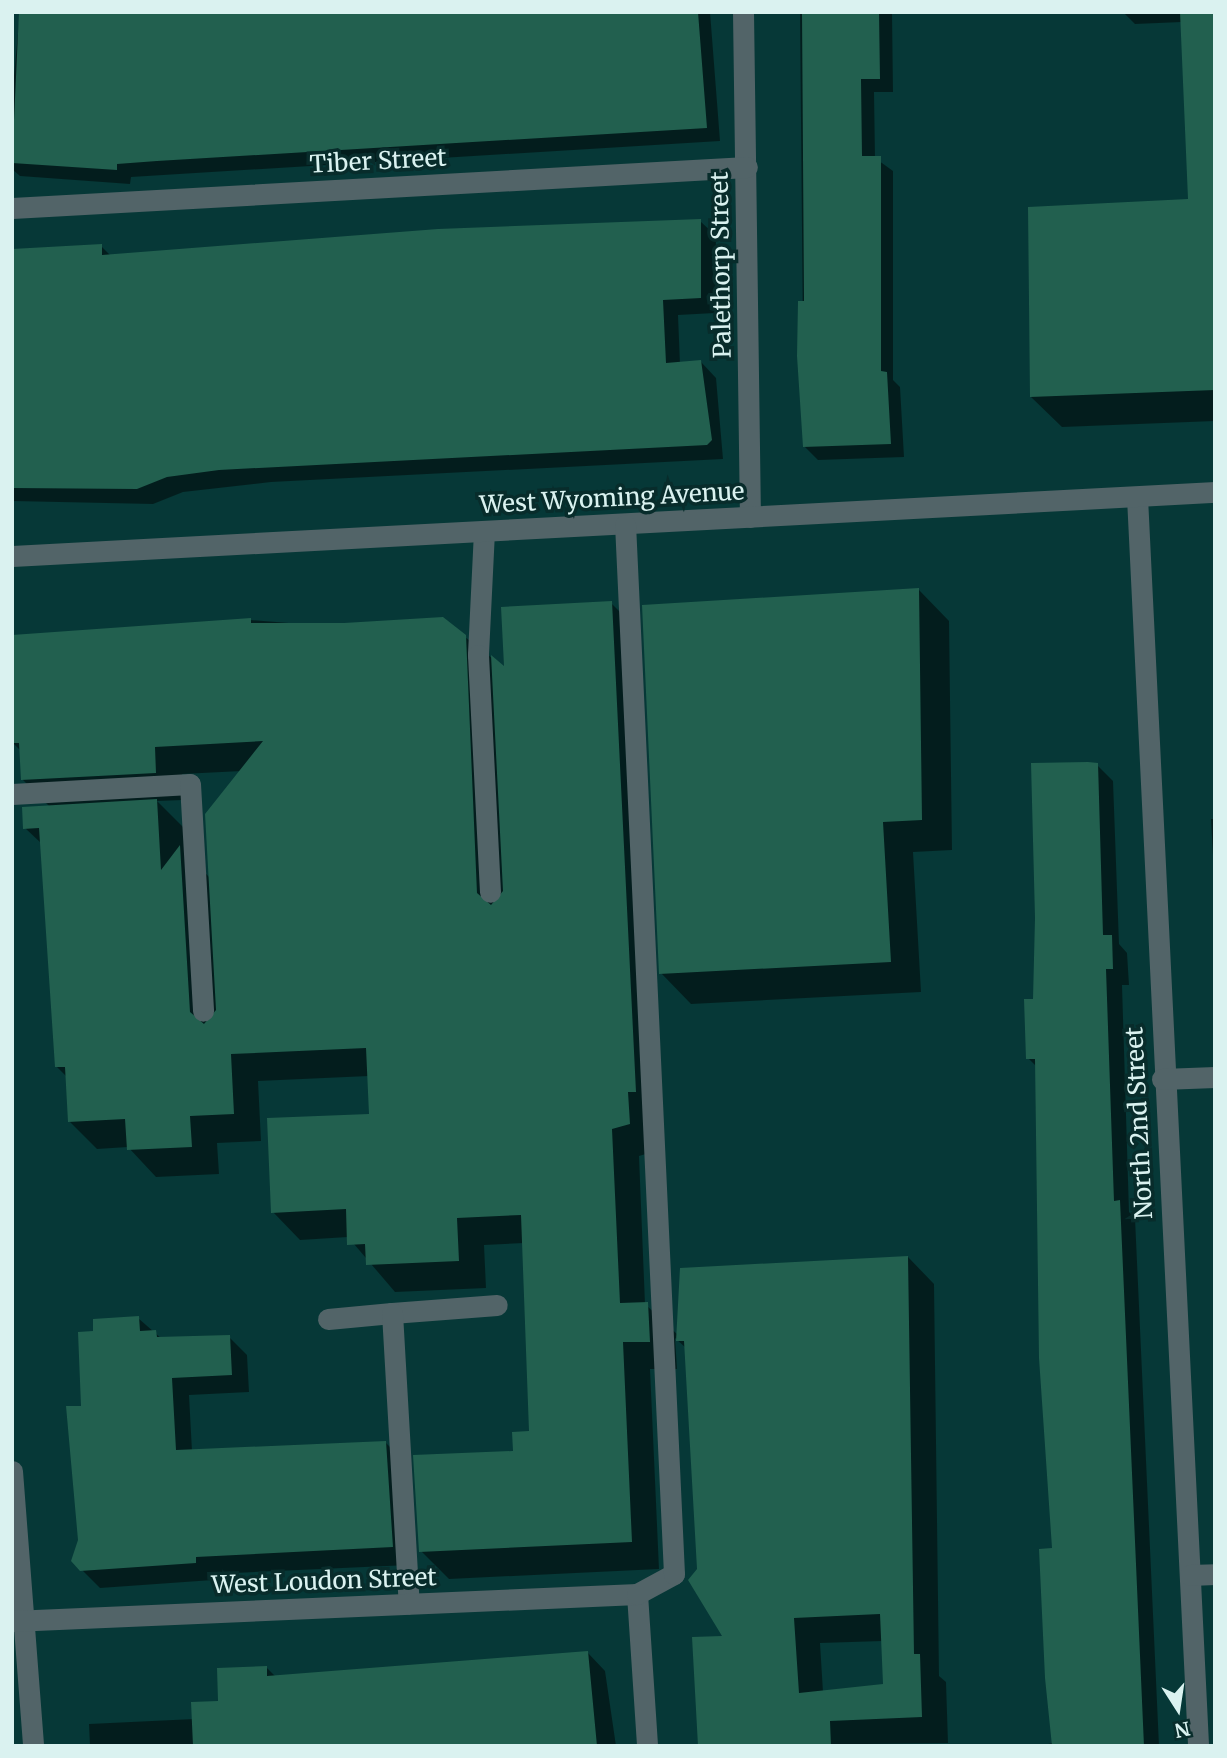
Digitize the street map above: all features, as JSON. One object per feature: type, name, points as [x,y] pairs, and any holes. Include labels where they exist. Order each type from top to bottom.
[{"type":"street","name":"Palethorp Street","points":[[743,12],[750,517]]},
{"type":"street","name":"Tiber Street","points":[[12,208],[747,167]]},
{"type":"street","name":"West Wyoming Avenue","points":[[12,556],[1215,492]]},
{"type":"street","name":"North 2nd Street","points":[[1137,497],[1162,1079],[1198,1746]]},
{"type":"street","points":[[625,525],[674,1574],[637,1594],[646,1746]]},
{"type":"street","points":[[484,531],[478,655],[490,892]]},
{"type":"street","points":[[12,794],[190,784],[203,1011]]},
{"type":"street","points":[[1162,1079],[1215,1077]]},
{"type":"street","points":[[328,1319],[497,1305]]},
{"type":"street","points":[[392,1313],[409,1604]]},
{"type":"street","points":[[12,1471],[17,1620],[33,1746]]},
{"type":"street","points":[[1190,1575],[1215,1574]]},
{"type":"street","name":"West Loudon Street","points":[[17,1620],[637,1594]]},
{"type":"building","points":[[19,12],[698,12],[707,128],[157,161],[117,164],[117,170],[12,163]]},
{"type":"building","points":[[802,12],[879,12],[880,79],[861,79],[862,156],[881,156],[881,371],[887,372],[891,444],[803,447],[797,356],[798,301],[804,301]]},
{"type":"building","points":[[1180,12],[1215,12],[1215,390],[1030,397],[1028,207],[1188,199]]},
{"type":"building","points":[[701,219],[701,298],[663,300],[666,363],[701,360],[712,440],[707,445],[219,470],[167,477],[137,489],[12,488],[12,249],[102,244],[102,255],[438,229]]},
{"type":"building","points":[[919,588],[922,820],[883,822],[891,962],[659,974],[642,605]]},
{"type":"building","points":[[612,601],[636,1092],[628,1092],[630,1124],[612,1129],[620,1303],[648,1302],[650,1342],[623,1342],[632,1542],[419,1552],[413,1455],[513,1451],[512,1432],[529,1431],[521,1215],[457,1218],[459,1261],[366,1265],[365,1244],[347,1245],[346,1209],[271,1213],[267,1118],[369,1114],[366,1048],[231,1054],[234,1114],[190,1116],[192,1147],[127,1150],[125,1119],[68,1122],[65,1067],[55,1067],[39,828],[23,829],[22,807],[157,799],[161,870],[180,845],[190,1012],[204,1024],[216,1010],[205,814],[263,741],[155,747],[156,773],[21,780],[19,743],[12,743],[12,635],[251,618],[251,623],[344,623],[443,617],[466,635],[477,893],[491,905],[503,891],[491,655],[504,666],[501,607]]},
{"type":"building","points":[[1031,763],[1098,763],[1103,935],[1112,935],[1113,969],[1106,969],[1114,1201],[1120,1200],[1144,1746],[1052,1746],[1045,1678],[1039,1549],[1052,1548],[1039,1358],[1035,1059],[1026,1059],[1024,999],[1033,999],[1035,918]]},
{"type":"building","points":[[908,1256],[914,1654],[920,1654],[922,1717],[830,1721],[831,1746],[698,1746],[692,1637],[722,1636],[688,1580],[697,1569],[684,1341],[676,1341],[680,1268]],"holes":[[[880,1614],[883,1684],[799,1693],[794,1618]]]},
{"type":"building","points":[[139,1316],[140,1331],[156,1330],[157,1337],[230,1335],[232,1375],[172,1378],[176,1450],[386,1441],[393,1547],[196,1557],[196,1563],[80,1571],[71,1561],[78,1540],[66,1406],[81,1406],[78,1332],[93,1331],[93,1319]]},
{"type":"building","points":[[588,1651],[597,1746],[193,1746],[191,1702],[218,1701],[217,1668],[267,1666],[267,1676]]}]
